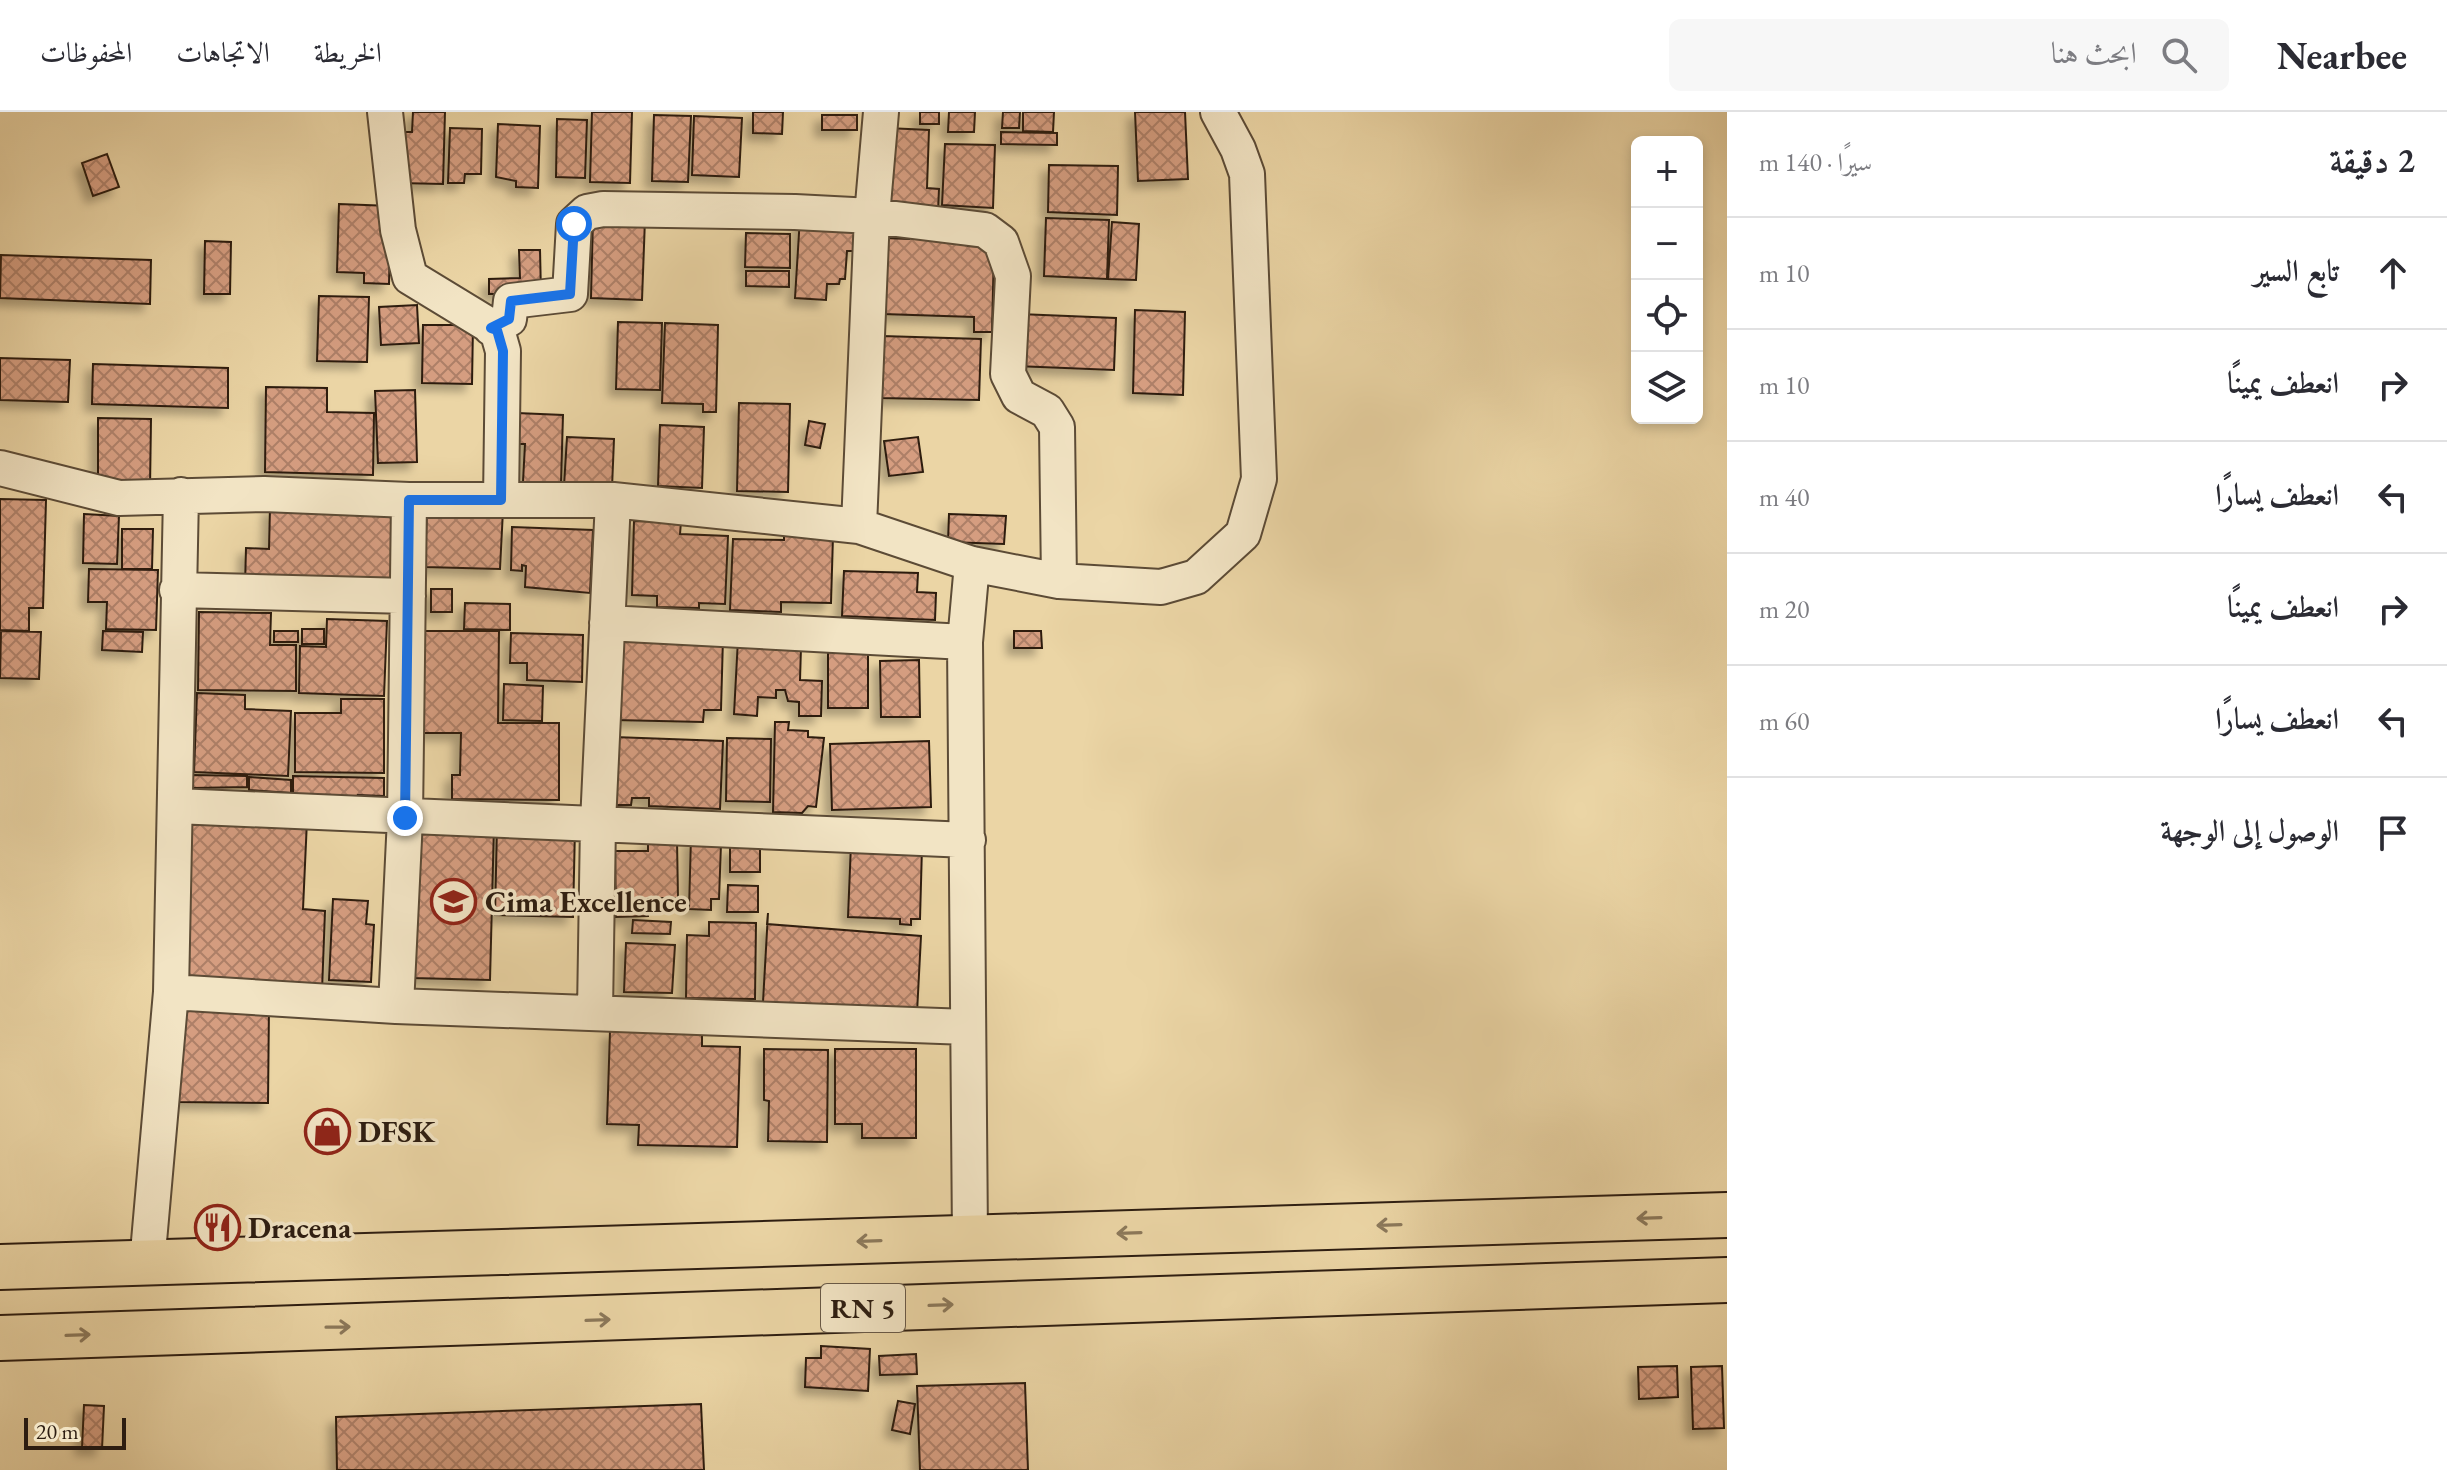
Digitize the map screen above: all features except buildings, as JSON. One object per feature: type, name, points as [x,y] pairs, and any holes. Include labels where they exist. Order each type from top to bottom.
[{"type":"highway","name":"RN 5","points":[[0,1267],[1727,1215]]},
{"type":"highway","name":"RN 5","points":[[0,1338],[1727,1280]]},
{"type":"street","points":[[385,112],[398,230],[410,277],[497,330],[503,351],[501,500]]},
{"type":"street","points":[[859,526],[872,216],[881,112]]},
{"type":"street","points":[[0,468],[119,498],[264,494],[409,500],[613,500],[859,526],[972,564],[1059,581],[1161,587],[1196,577],[1243,534],[1259,479],[1247,174],[1238,149],[1218,112]]},
{"type":"street","points":[[491,328],[509,319],[511,301],[570,294],[574,224],[587,212],[603,209],[779,211],[872,216],[985,230],[1001,242],[1013,276],[1008,374],[1019,396],[1047,411],[1057,427],[1059,581]]},
{"type":"street","points":[[147,1264],[171,992],[181,495]]},
{"type":"street","points":[[396,1006],[405,818],[409,500]]},
{"type":"street","points":[[595,1011],[598,823],[613,500]]},
{"type":"street","points":[[970,1238],[965,642],[972,564]]},
{"type":"street","points":[[177,590],[408,596]]},
{"type":"street","points":[[607,623],[965,642]]},
{"type":"street","points":[[176,806],[968,840]]},
{"type":"street","points":[[171,992],[396,1006],[968,1027]]},
{"type":"place","name":"Cima Excellence","points":[[454,902]]},
{"type":"place","name":"DFSK","points":[[327,1132]]},
{"type":"place","name":"Dracena","points":[[217,1228]]},
{"type":"route","points":[[405,818],[409,500],[501,500],[503,351],[497,330],[491,328],[509,319],[511,301],[570,294],[574,224]]}]
